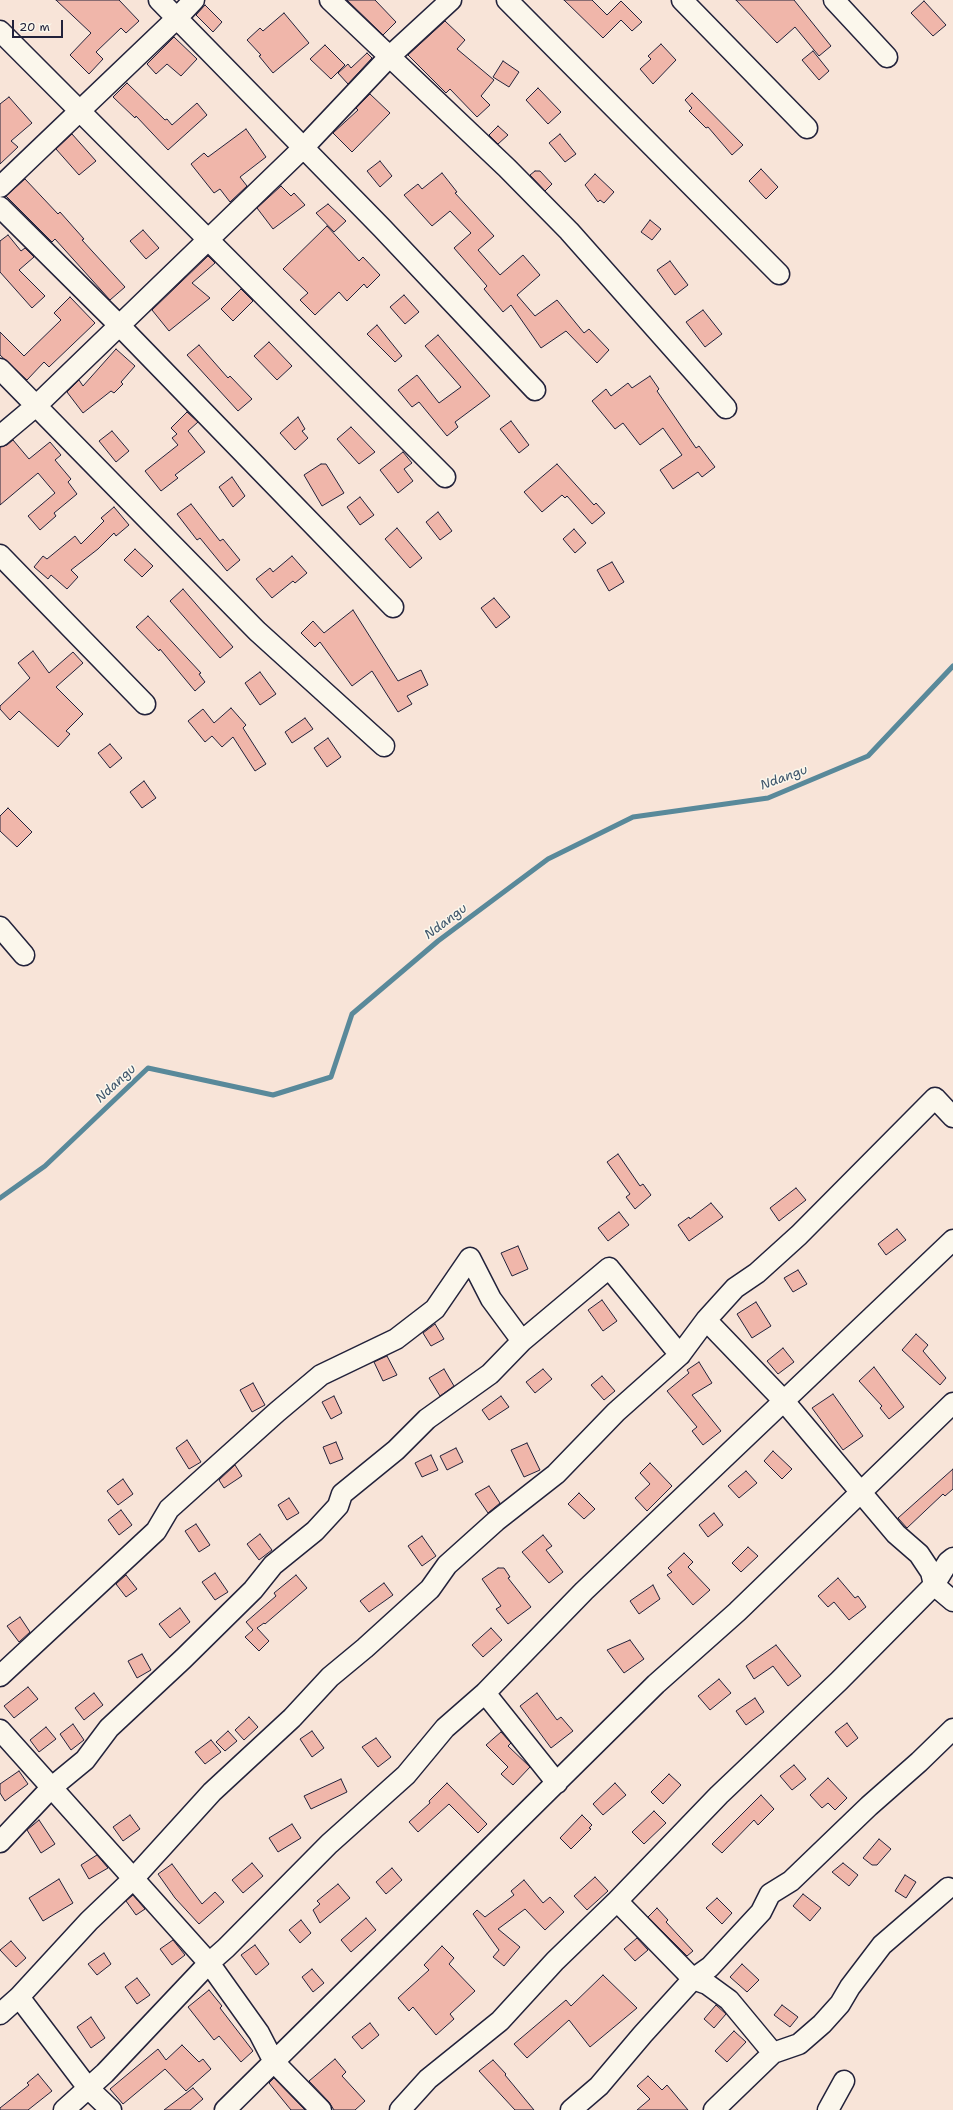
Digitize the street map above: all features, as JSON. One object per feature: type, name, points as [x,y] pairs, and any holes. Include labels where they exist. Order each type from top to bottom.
[{"type":"street","points":[[159,0],[535,390]]},
{"type":"street","points":[[0,187],[178,18],[194,0]]},
{"type":"street","points":[[330,0],[507,168],[569,231],[726,408]]},
{"type":"street","points":[[0,436],[36,405],[303,148],[389,56],[451,0]]},
{"type":"street","points":[[507,0],[779,274]]},
{"type":"street","points":[[682,0],[807,128]]},
{"type":"street","points":[[834,0],[887,57]]},
{"type":"street","points":[[0,31],[209,238],[445,477]]},
{"type":"street","points":[[0,207],[119,325],[393,606]]},
{"type":"street","points":[[0,369],[257,630],[384,746]]},
{"type":"street","points":[[0,555],[145,704]]},
{"type":"street","points":[[0,927],[24,955]]},
{"type":"street","points":[[0,2014],[19,1997],[89,1921],[133,1879],[212,1792],[292,1718],[330,1677],[365,1648],[430,1589],[447,1565],[496,1522],[556,1474],[616,1412],[680,1355],[706,1320],[735,1288],[757,1273],[799,1235],[935,1098],[953,1117]]},
{"type":"street","points":[[64,2110],[105,2073],[209,1962],[226,1948],[329,1844],[406,1775],[445,1728],[485,1693],[584,1591],[663,1517],[783,1400],[953,1240]]},
{"type":"street","points":[[0,1676],[156,1531],[169,1509],[277,1412],[321,1375],[396,1339],[435,1309],[470,1258],[491,1299],[522,1341]]},
{"type":"street","points":[[0,1842],[51,1788],[85,1760],[109,1728],[183,1659],[253,1590],[273,1565],[315,1531],[338,1506],[342,1494],[396,1450],[427,1419],[490,1374],[522,1341],[609,1268],[680,1355]]},
{"type":"street","points":[[706,1320],[783,1400],[896,1534],[919,1554],[931,1572],[934,1585],[953,1601]]},
{"type":"street","points":[[225,2110],[656,1684],[737,1612],[860,1492],[922,1436],[953,1403]]},
{"type":"street","points":[[400,2110],[428,2080],[500,2021],[555,1961],[617,1901],[719,1795],[839,1681],[934,1585],[948,1562],[953,1558]]},
{"type":"street","points":[[485,1693],[557,1783]]},
{"type":"street","points":[[571,2110],[599,2086],[643,2034],[693,1979],[710,1967],[761,1912],[770,1894],[790,1881],[953,1729]]},
{"type":"street","points":[[0,1730],[209,1962],[259,2033],[274,2062],[321,2110]]},
{"type":"street","points":[[714,2110],[774,2053],[799,2044],[822,2024],[840,2004],[850,1987],[882,1945],[948,1888]]},
{"type":"street","points":[[617,1901],[693,1979],[707,1984],[729,2000],[774,2053]]},
{"type":"street","points":[[19,1997],[88,2088],[112,2110]]},
{"type":"street","points":[[828,2110],[844,2081]]},
{"type":"building","points":[[56,0],[119,0],[139,21],[126,33],[121,28],[96,52],[103,59],[89,74],[70,55],[91,33]]},
{"type":"building","points":[[347,0],[375,0],[396,22],[383,35]]},
{"type":"building","points":[[564,0],[592,0],[607,15],[621,1],[642,22],[632,31],[621,20],[603,38]]},
{"type":"building","points":[[736,0],[794,0],[831,46],[819,56],[795,27],[777,43]]},
{"type":"building","points":[[924,1],[946,25],[933,36],[911,13]]},
{"type":"building","points":[[205,5],[222,22],[213,32],[196,15]]},
{"type":"building","points":[[284,13],[309,43],[273,73],[259,56],[261,55],[247,40],[260,28],[263,31]]},
{"type":"building","points":[[445,21],[465,40],[457,49],[494,80],[481,96],[490,105],[477,117],[450,89],[446,93],[408,55]]},
{"type":"building","points":[[174,37],[197,59],[181,76],[167,64],[156,74],[147,64]]},
{"type":"building","points":[[661,44],[676,60],[653,84],[640,69],[651,59],[648,56]]},
{"type":"building","points":[[325,45],[345,65],[331,79],[310,59]]},
{"type":"building","points":[[813,51],[829,71],[819,80],[802,60]]},
{"type":"building","points":[[367,53],[372,58],[348,84],[338,73],[348,64],[351,68]]},
{"type":"building","points":[[503,61],[519,72],[509,87],[493,77]]},
{"type":"building","points":[[127,83],[172,125],[197,103],[207,115],[168,150],[136,116],[135,118],[113,97]]},
{"type":"building","points":[[538,88],[561,112],[548,124],[526,100]]},
{"type":"building","points":[[692,93],[743,145],[732,155],[708,127],[706,128],[689,111],[692,108],[685,100]]},
{"type":"building","points":[[370,94],[390,113],[352,152],[333,133],[358,110],[356,108]]},
{"type":"building","points":[[9,97],[32,123],[11,141],[18,147],[0,164],[0,104]]},
{"type":"building","points":[[498,126],[508,135],[498,144],[489,135]]},
{"type":"building","points":[[246,129],[266,157],[240,177],[247,186],[230,202],[220,189],[214,193],[191,164],[204,153],[208,157]]},
{"type":"building","points":[[72,134],[96,161],[79,175],[56,149]]},
{"type":"building","points":[[560,134],[576,154],[565,162],[549,143]]},
{"type":"building","points":[[380,161],[392,176],[380,187],[367,171]]},
{"type":"building","points":[[761,169],[778,187],[766,199],[749,181]]},
{"type":"building","points":[[535,171],[540,171],[552,184],[545,191],[530,175]]},
{"type":"building","points":[[442,173],[457,192],[455,193],[494,236],[478,250],[500,275],[523,255],[540,275],[517,295],[535,316],[557,300],[584,333],[589,329],[609,350],[597,363],[566,331],[541,348],[511,305],[503,312],[484,289],[487,286],[454,248],[471,233],[450,211],[432,226],[404,195],[418,184],[422,189]]},
{"type":"building","points":[[595,174],[614,192],[604,203],[600,200],[598,202],[585,185]]},
{"type":"building","points":[[25,179],[58,214],[60,212],[84,239],[82,240],[125,287],[110,300],[55,239],[52,242],[6,196]]},
{"type":"building","points":[[281,186],[291,196],[294,193],[305,205],[273,229],[257,208]]},
{"type":"building","points":[[328,204],[346,221],[334,232],[316,213]]},
{"type":"building","points":[[650,220],[661,229],[652,240],[641,232]]},
{"type":"building","points":[[327,226],[359,261],[363,257],[380,275],[367,288],[364,284],[347,301],[339,292],[315,315],[300,300],[308,293],[283,269]]},
{"type":"building","points":[[143,230],[159,248],[146,259],[130,241]]},
{"type":"building","points":[[8,235],[21,251],[25,248],[34,257],[19,270],[45,296],[32,308],[0,272],[0,241]]},
{"type":"building","points":[[208,256],[215,263],[192,283],[210,298],[169,331],[152,310]]},
{"type":"building","points":[[670,261],[688,285],[675,295],[657,270]]},
{"type":"building","points":[[241,289],[253,301],[233,321],[221,309]]},
{"type":"building","points":[[404,295],[419,312],[405,324],[390,307]]},
{"type":"building","points":[[70,297],[95,323],[49,367],[44,362],[27,380],[0,355],[0,332],[24,356],[61,320],[54,313]]},
{"type":"building","points":[[703,310],[722,334],[705,347],[686,322]]},
{"type":"building","points":[[377,325],[402,356],[395,362],[367,334]]},
{"type":"building","points":[[438,335],[490,396],[455,422],[458,427],[447,436],[419,402],[412,407],[398,390],[417,375],[439,403],[461,387],[425,346]]},
{"type":"building","points":[[269,342],[292,366],[277,380],[254,356]]},
{"type":"building","points":[[199,345],[228,378],[230,376],[252,399],[238,411],[187,355]]},
{"type":"building","points":[[116,349],[135,366],[121,382],[123,384],[114,393],[111,391],[83,413],[67,392],[79,380],[83,386]]},
{"type":"building","points":[[650,376],[659,389],[657,391],[696,448],[699,446],[715,467],[702,477],[698,472],[673,489],[660,470],[682,455],[663,428],[640,445],[623,423],[615,429],[592,401],[606,389],[611,396],[628,383],[632,388]]},
{"type":"building","points":[[187,412],[198,422],[188,431],[205,452],[175,475],[178,478],[161,491],[145,471],[178,445],[172,438],[177,434],[171,428]]},
{"type":"building","points":[[298,417],[305,429],[302,431],[308,438],[295,450],[280,433]]},
{"type":"building","points":[[511,421],[529,445],[519,453],[500,429]]},
{"type":"building","points":[[351,427],[375,452],[359,464],[337,439]]},
{"type":"building","points":[[112,431],[129,451],[116,462],[99,441]]},
{"type":"building","points":[[13,440],[29,459],[50,442],[61,455],[55,460],[71,479],[68,482],[77,494],[54,513],[56,516],[40,530],[28,516],[55,493],[38,473],[0,505],[0,447],[7,445]]},
{"type":"building","points":[[403,452],[412,463],[404,469],[413,481],[398,493],[380,470]]},
{"type":"building","points":[[321,464],[326,464],[344,493],[322,506],[304,475]]},
{"type":"building","points":[[557,464],[594,505],[596,503],[605,513],[592,524],[567,496],[565,498],[562,495],[542,512],[524,492]]},
{"type":"building","points":[[232,477],[245,496],[233,507],[219,487]]},
{"type":"building","points":[[360,497],[374,515],[360,525],[347,507]]},
{"type":"building","points":[[191,504],[220,541],[223,539],[240,560],[227,571],[200,538],[197,540],[177,514]]},
{"type":"building","points":[[114,507],[129,525],[116,536],[114,533],[98,549],[71,570],[78,577],[67,589],[51,575],[48,579],[34,567],[43,556],[47,559],[75,536],[81,544],[104,521],[101,518]]},
{"type":"building","points":[[438,512],[452,531],[440,540],[426,522]]},
{"type":"building","points":[[397,528],[422,558],[410,568],[385,539]]},
{"type":"building","points":[[574,529],[586,543],[575,553],[563,539]]},
{"type":"building","points":[[135,549],[153,566],[142,577],[124,560]]},
{"type":"building","points":[[292,556],[307,573],[295,583],[293,581],[272,598],[256,579],[270,568],[273,572]]},
{"type":"building","points":[[612,562],[624,582],[609,591],[597,570]]},
{"type":"building","points":[[183,589],[233,647],[220,658],[170,601]]},
{"type":"building","points":[[494,598],[510,617],[496,628],[481,608]]},
{"type":"building","points":[[353,610],[398,681],[421,670],[428,685],[407,696],[412,704],[398,712],[372,671],[352,686],[320,642],[315,647],[301,633],[313,621],[324,633]]},
{"type":"building","points":[[148,616],[201,673],[199,674],[205,682],[195,691],[160,649],[159,651],[136,627]]},
{"type":"building","points":[[33,651],[49,673],[73,652],[83,663],[56,687],[83,714],[66,731],[70,734],[58,747],[19,711],[10,720],[0,709],[0,706],[30,678],[18,663]]},
{"type":"building","points":[[260,672],[276,694],[260,705],[245,683]]},
{"type":"building","points":[[231,708],[246,725],[243,728],[266,764],[255,771],[233,737],[222,747],[212,736],[205,742],[188,721],[203,709],[214,723]]},
{"type":"building","points":[[305,718],[313,729],[292,743],[285,732]]},
{"type":"building","points":[[328,738],[341,757],[327,767],[314,748]]},
{"type":"building","points":[[110,744],[122,758],[110,768],[98,753]]},
{"type":"building","points":[[144,781],[156,798],[142,808],[130,792]]},
{"type":"building","points":[[8,808],[32,832],[17,847],[0,831],[0,816]]},
{"type":"building","points":[[618,1154],[640,1186],[643,1184],[651,1195],[635,1209],[626,1197],[630,1194],[607,1162]]},
{"type":"building","points":[[796,1188],[806,1200],[779,1221],[770,1208]]},
{"type":"building","points":[[711,1203],[723,1217],[689,1241],[678,1225],[689,1217],[690,1219]]},
{"type":"building","points":[[619,1212],[629,1225],[608,1241],[598,1228]]},
{"type":"building","points":[[897,1229],[906,1240],[886,1255],[878,1244]]},
{"type":"building","points":[[518,1246],[528,1269],[512,1276],[501,1253]]},
{"type":"building","points":[[798,1270],[807,1284],[793,1292],[784,1278]]},
{"type":"building","points":[[602,1300],[617,1321],[603,1331],[588,1310]]},
{"type":"building","points":[[756,1302],[771,1326],[752,1338],[737,1314]]},
{"type":"building","points":[[435,1324],[444,1339],[431,1346],[423,1333]]},
{"type":"building","points":[[916,1334],[928,1345],[923,1351],[946,1378],[940,1385],[902,1350]]},
{"type":"building","points":[[783,1348],[794,1362],[778,1374],[767,1361]]},
{"type":"building","points":[[387,1356],[397,1375],[383,1381],[374,1362]]},
{"type":"building","points":[[699,1362],[712,1383],[692,1395],[721,1431],[703,1445],[692,1431],[697,1427],[667,1391],[689,1373],[687,1370]]},
{"type":"building","points":[[874,1367],[904,1407],[889,1419],[880,1408],[882,1406],[859,1381]]},
{"type":"building","points":[[444,1369],[454,1386],[440,1396],[429,1378]]},
{"type":"building","points":[[543,1369],[552,1379],[535,1393],[526,1382]]},
{"type":"building","points":[[602,1376],[615,1391],[604,1400],[591,1385]]},
{"type":"building","points":[[253,1383],[265,1405],[252,1412],[240,1390]]},
{"type":"building","points":[[833,1394],[863,1436],[843,1450],[812,1408]]},
{"type":"building","points":[[334,1396],[342,1413],[331,1419],[322,1402]]},
{"type":"building","points":[[501,1396],[509,1407],[489,1420],[482,1410]]},
{"type":"building","points":[[187,1440],[201,1462],[189,1469],[176,1448]]},
{"type":"building","points":[[336,1442],[343,1459],[330,1464],[323,1447]]},
{"type":"building","points":[[527,1443],[540,1470],[524,1477],[511,1450]]},
{"type":"building","points":[[456,1448],[463,1462],[447,1470],[440,1456]]},
{"type":"building","points":[[773,1451],[792,1469],[782,1479],[764,1461]]},
{"type":"building","points":[[431,1455],[438,1470],[422,1477],[415,1463]]},
{"type":"building","points":[[650,1463],[672,1486],[647,1511],[635,1498],[650,1484],[640,1473]]},
{"type":"building","points":[[235,1465],[242,1476],[224,1488],[219,1480]]},
{"type":"building","points":[[953,1469],[953,1489],[945,1496],[943,1494],[907,1528],[898,1518]]},
{"type":"building","points":[[746,1471],[757,1483],[739,1498],[728,1486]]},
{"type":"building","points":[[123,1479],[133,1494],[118,1505],[107,1491]]},
{"type":"building","points":[[489,1486],[500,1503],[488,1513],[475,1494]]},
{"type":"building","points":[[579,1493],[595,1509],[584,1519],[568,1504]]},
{"type":"building","points":[[289,1498],[299,1513],[287,1520],[278,1505]]},
{"type":"building","points":[[121,1510],[132,1525],[119,1535],[108,1520]]},
{"type":"building","points":[[714,1513],[723,1525],[708,1537],[699,1525]]},
{"type":"building","points":[[196,1524],[210,1545],[199,1552],[185,1531]]},
{"type":"building","points":[[260,1534],[272,1550],[259,1560],[247,1544]]},
{"type":"building","points":[[543,1535],[552,1546],[546,1550],[563,1572],[549,1583],[522,1552]]},
{"type":"building","points":[[422,1536],[436,1556],[422,1566],[408,1546]]},
{"type":"building","points":[[748,1547],[758,1556],[741,1572],[732,1563]]},
{"type":"building","points":[[684,1553],[693,1562],[688,1567],[710,1590],[693,1605],[667,1575],[672,1572],[668,1568]]},
{"type":"building","points":[[498,1568],[504,1568],[510,1577],[508,1578],[531,1607],[508,1624],[496,1609],[501,1606],[482,1579]]},
{"type":"building","points":[[215,1573],[228,1592],[215,1600],[202,1582]]},
{"type":"building","points":[[126,1575],[137,1589],[126,1597],[116,1584]]},
{"type":"building","points":[[296,1575],[307,1588],[265,1624],[264,1623],[257,1628],[269,1641],[259,1651],[245,1637],[253,1630],[246,1622],[276,1596],[274,1593]]},
{"type":"building","points":[[838,1578],[855,1598],[858,1596],[866,1607],[849,1620],[834,1602],[828,1607],[818,1596]]},
{"type":"building","points":[[384,1583],[393,1595],[369,1612],[360,1601]]},
{"type":"building","points":[[653,1585],[660,1599],[639,1614],[630,1601]]},
{"type":"building","points":[[180,1608],[190,1622],[170,1638],[159,1624]]},
{"type":"building","points":[[20,1617],[30,1632],[19,1642],[7,1626]]},
{"type":"building","points":[[491,1628],[502,1640],[483,1657],[472,1645]]},
{"type":"building","points":[[630,1640],[644,1659],[624,1673],[607,1650]]},
{"type":"building","points":[[776,1645],[801,1676],[788,1686],[773,1666],[754,1679],[746,1666]]},
{"type":"building","points":[[142,1654],[151,1670],[137,1678],[128,1661]]},
{"type":"building","points":[[719,1679],[731,1693],[710,1710],[698,1696]]},
{"type":"building","points":[[28,1687],[38,1699],[14,1718],[4,1706]]},
{"type":"building","points":[[94,1693],[103,1705],[84,1720],[75,1708]]},
{"type":"building","points":[[537,1693],[557,1720],[561,1717],[573,1731],[551,1748],[520,1706]]},
{"type":"building","points":[[755,1698],[764,1712],[746,1725],[736,1711]]},
{"type":"building","points":[[249,1717],[258,1727],[244,1740],[235,1730]]},
{"type":"building","points":[[847,1723],[858,1738],[847,1747],[835,1732]]},
{"type":"building","points":[[73,1724],[84,1740],[71,1750],[60,1734]]},
{"type":"building","points":[[46,1727],[56,1739],[39,1752],[30,1740]]},
{"type":"building","points":[[228,1731],[237,1741],[225,1751],[216,1742]]},
{"type":"building","points":[[312,1731],[324,1748],[312,1757],[300,1739]]},
{"type":"building","points":[[501,1732],[511,1743],[508,1746],[530,1767],[513,1785],[501,1774],[508,1767],[486,1745]]},
{"type":"building","points":[[376,1738],[391,1757],[378,1767],[362,1747]]},
{"type":"building","points":[[211,1740],[221,1752],[205,1764],[195,1752]]},
{"type":"building","points":[[794,1765],[806,1779],[792,1790],[780,1776]]},
{"type":"building","points":[[19,1771],[28,1784],[5,1801],[0,1793],[0,1784]]},
{"type":"building","points":[[669,1774],[681,1785],[663,1804],[651,1792]]},
{"type":"building","points":[[828,1778],[847,1798],[835,1810],[828,1803],[822,1808],[810,1795]]},
{"type":"building","points":[[341,1779],[347,1792],[311,1809],[304,1796]]},
{"type":"building","points":[[447,1783],[487,1824],[478,1833],[449,1804],[418,1832],[409,1822],[430,1803],[429,1801]]},
{"type":"building","points":[[615,1783],[626,1795],[603,1815],[593,1804]]},
{"type":"building","points":[[761,1795],[774,1809],[758,1825],[754,1820],[722,1853],[712,1844]]},
{"type":"building","points":[[654,1811],[666,1823],[644,1844],[632,1832]]},
{"type":"building","points":[[130,1815],[140,1829],[123,1841],[113,1827]]},
{"type":"building","points":[[582,1815],[592,1825],[589,1828],[591,1829],[571,1849],[560,1838]]},
{"type":"building","points":[[39,1820],[55,1844],[41,1853],[27,1830]]},
{"type":"building","points":[[292,1824],[301,1838],[278,1852],[269,1838]]},
{"type":"building","points":[[879,1839],[891,1849],[877,1865],[872,1865],[863,1858]]},
{"type":"building","points":[[97,1855],[108,1868],[89,1879],[81,1865]]},
{"type":"building","points":[[252,1863],[263,1876],[243,1893],[232,1880]]},
{"type":"building","points":[[843,1863],[858,1875],[849,1886],[832,1872]]},
{"type":"building","points":[[172,1864],[202,1904],[215,1892],[224,1902],[199,1924],[175,1898],[158,1874]]},
{"type":"building","points":[[392,1868],[402,1880],[386,1894],[376,1882]]},
{"type":"building","points":[[905,1875],[916,1882],[906,1898],[895,1891]]},
{"type":"building","points":[[595,1877],[608,1891],[587,1910],[574,1896]]},
{"type":"building","points":[[59,1879],[73,1903],[43,1921],[29,1898]]},
{"type":"building","points":[[524,1880],[543,1903],[550,1897],[564,1912],[545,1930],[525,1909],[498,1929],[520,1947],[504,1966],[493,1957],[499,1950],[473,1914],[477,1910],[485,1917],[514,1895],[511,1891]]},
{"type":"building","points":[[338,1884],[350,1898],[320,1923],[313,1910],[320,1904],[317,1901]]},
{"type":"building","points":[[803,1894],[821,1908],[810,1921],[793,1906]]},
{"type":"building","points":[[133,1895],[145,1909],[136,1915],[126,1901]]},
{"type":"building","points":[[717,1898],[732,1913],[722,1924],[706,1908]]},
{"type":"building","points":[[657,1908],[668,1920],[666,1922],[693,1951],[687,1956],[648,1917]]},
{"type":"building","points":[[366,1918],[376,1930],[351,1952],[341,1940]]},
{"type":"building","points":[[301,1920],[311,1933],[300,1943],[289,1930]]},
{"type":"building","points":[[637,1938],[648,1950],[635,1961],[624,1949]]},
{"type":"building","points":[[173,1940],[185,1955],[172,1965],[160,1949]]},
{"type":"building","points":[[11,1941],[26,1958],[16,1967],[0,1950]]},
{"type":"building","points":[[255,1945],[269,1964],[256,1975],[241,1955]]},
{"type":"building","points":[[442,1946],[454,1958],[449,1964],[475,1991],[450,2014],[454,2019],[436,2035],[413,2007],[409,2011],[398,1998],[429,1970],[424,1965]]},
{"type":"building","points":[[104,1953],[111,1964],[97,1975],[88,1964]]},
{"type":"building","points":[[742,1964],[759,1980],[747,1992],[730,1977]]},
{"type":"building","points":[[312,1969],[324,1983],[313,1992],[302,1977]]},
{"type":"building","points":[[603,1975],[637,2008],[590,2047],[569,2020],[527,2058],[514,2044],[566,2000],[571,2006]]},
{"type":"building","points":[[137,1978],[150,1995],[137,2004],[125,1987]]},
{"type":"building","points":[[209,1990],[222,2006],[220,2008],[253,2051],[241,2062],[219,2036],[214,2040],[188,2007]]},
{"type":"building","points":[[716,2005],[726,2014],[714,2028],[704,2019]]},
{"type":"building","points":[[782,2005],[798,2017],[790,2027],[774,2015]]},
{"type":"building","points":[[91,2017],[105,2038],[91,2048],[77,2027]]},
{"type":"building","points":[[370,2023],[379,2035],[362,2049],[352,2037]]},
{"type":"building","points":[[734,2031],[746,2042],[727,2062],[715,2051]]},
{"type":"building","points":[[182,2045],[199,2062],[203,2059],[211,2069],[186,2091],[165,2069],[123,2104],[110,2089],[158,2049],[166,2060]]},
{"type":"building","points":[[335,2059],[346,2072],[342,2076],[365,2101],[355,2110],[334,2110],[329,2102],[309,2081]]},
{"type":"building","points":[[493,2060],[534,2110],[515,2110],[479,2071]]},
{"type":"building","points":[[38,2074],[52,2091],[28,2110],[0,2110],[0,2108],[29,2085],[27,2083]]},
{"type":"building","points":[[648,2076],[662,2090],[667,2085],[688,2110],[637,2110],[650,2099],[637,2086]]},
{"type":"building","points":[[274,2078],[305,2110],[291,2110],[269,2083]]},
{"type":"building","points":[[193,2088],[203,2099],[190,2110],[164,2110]]},
{"type":"waterway","name":"Ndangu","points":[[0,1198],[45,1166],[148,1068],[273,1095],[331,1077],[352,1014],[438,941],[548,859],[633,817],[768,798],[868,756],[953,666]]}]
